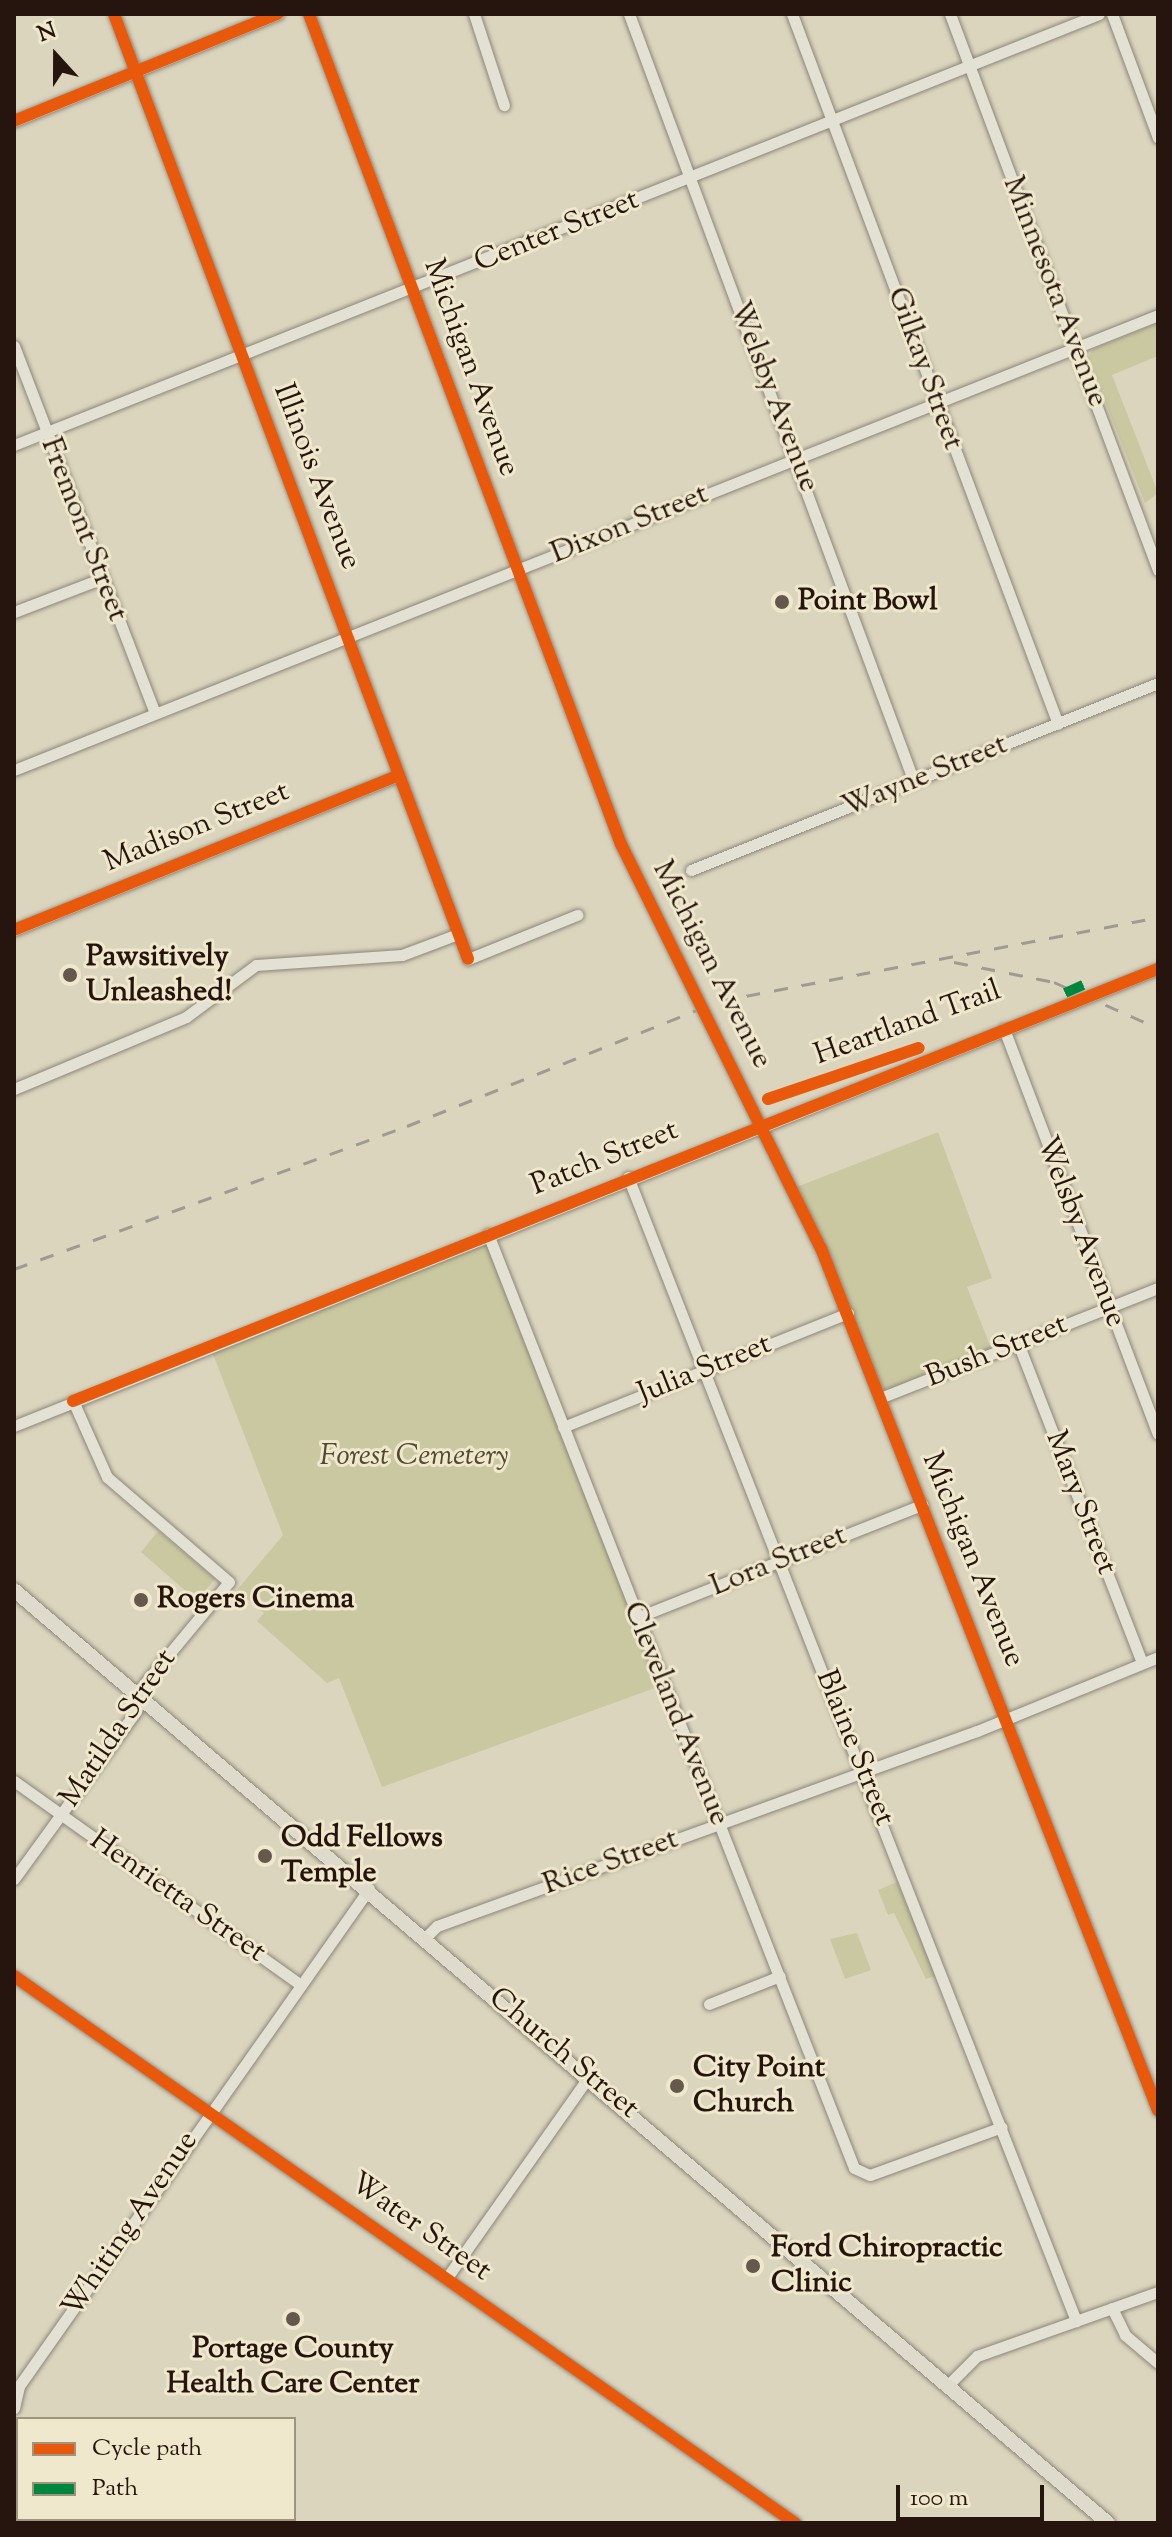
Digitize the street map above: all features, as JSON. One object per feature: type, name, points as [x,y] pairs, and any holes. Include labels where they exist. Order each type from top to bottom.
[{"type":"main road","name":"Church Street","points":[[14,1590],[589,2076],[1108,2523]]},
{"type":"street","name":"Illinois Avenue","points":[[114,14],[468,959],[577,915]]},
{"type":"street","points":[[14,121],[278,14]]},
{"type":"street","name":"Michigan Avenue","points":[[309,14],[621,844],[762,1123],[848,1313],[1158,2110]]},
{"type":"street","points":[[474,14],[504,105]]},
{"type":"street","name":"Welsby Avenue","points":[[629,14],[797,459],[914,782]]},
{"type":"street","name":"Gilkay Street","points":[[792,14],[1058,724]]},
{"type":"street","name":"Minnesota Avenue","points":[[950,14],[1158,570]]},
{"type":"street","name":"Center Street","points":[[14,445],[691,179],[1099,14]]},
{"type":"street","points":[[1112,14],[1158,138]]},
{"type":"street","name":"Dixon Street","points":[[14,770],[1158,315]]},
{"type":"street","name":"Fremont Street","points":[[14,346],[100,579],[155,713]]},
{"type":"street","points":[[14,612],[100,579]]},
{"type":"street","name":"Wayne Street","points":[[691,870],[1158,683]]},
{"type":"street","name":"Madison Street","points":[[16,925],[399,775]]},
{"type":"street","points":[[14,1089],[186,1017],[256,965],[402,955],[458,934]]},
{"type":"street","name":"Patch Street","points":[[14,1426],[762,1123],[1158,969]]},
{"type":"street","name":"Welsby Avenue","points":[[1004,1029],[1158,1434]]},
{"type":"street","name":"Blaine Street","points":[[628,1177],[864,1772],[1076,2321]]},
{"type":"street","name":"Cleveland Avenue","points":[[488,1234],[854,2168],[864,2176],[1002,2127]]},
{"type":"street","name":"Bush Street","points":[[880,1398],[1158,1288]]},
{"type":"street","name":"Julia Street","points":[[563,1427],[848,1313]]},
{"type":"street","name":"Mary Street","points":[[1018,1343],[1142,1663]]},
{"type":"street","name":"Matilda Street","points":[[14,1879],[141,1696],[229,1582],[107,1477],[73,1401]]},
{"type":"street","name":"Lora Street","points":[[636,1618],[922,1505]]},
{"type":"street","name":"Rice Street","points":[[425,1938],[434,1927],[864,1772],[1158,1657]]},
{"type":"street","name":"Henrietta Street","points":[[14,1781],[301,1985]]},
{"type":"street","name":"Whiting Avenue","points":[[14,2408],[19,2386],[209,2111],[369,1889]]},
{"type":"street","name":"Water Street","points":[[14,1976],[795,2523]]},
{"type":"street","points":[[709,2004],[780,1976]]},
{"type":"street","points":[[446,2279],[589,2076]]},
{"type":"street","points":[[949,2384],[977,2356],[1158,2292]]},
{"type":"street","points":[[1112,2308],[1125,2335],[1158,2363]]},
{"type":"green space","points":[[1158,323],[1158,356],[1112,375],[1158,493],[1145,503],[1088,358],[1093,349]]},
{"type":"green space","points":[[938,1132],[992,1278],[967,1287],[993,1353],[880,1398],[794,1188]]},
{"type":"green space","name":"Forest Cemetery","points":[[488,1234],[636,1618],[655,1688],[382,1787],[339,1678],[327,1683],[257,1621],[264,1613],[237,1590],[283,1535],[209,1344]]},
{"type":"green space","points":[[158,1531],[215,1579],[197,1601],[141,1552]]},
{"type":"green space","points":[[897,1882],[936,1976],[926,1979],[894,1913],[888,1915],[878,1890]]},
{"type":"green space","points":[[857,1933],[871,1970],[845,1979],[830,1939]]},
{"type":"railway","points":[[14,1269],[407,1126],[719,1001],[1158,917]]},
{"type":"railway","points":[[954,962],[1054,982],[1158,1028]]},
{"type":"marked path","points":[[1065,993],[1083,985]]},
{"type":"cycle path","points":[[114,14],[468,959]]},
{"type":"cycle path","points":[[14,121],[278,14]]},
{"type":"cycle path","points":[[309,14],[621,844],[821,1248],[1158,2110]]},
{"type":"cycle path","points":[[14,930],[399,775]]},
{"type":"cycle path","points":[[73,1401],[1158,969]]},
{"type":"cycle path","name":"Heartland Trail","points":[[768,1099],[919,1048]]},
{"type":"cycle path","points":[[14,1976],[795,2523]]},
{"type":"place","name":"Point Bowl","points":[[782,602]]},
{"type":"place","name":"Pawsitively Unleashed!","points":[[70,975]]},
{"type":"place","name":"Rogers Cinema","points":[[141,1600]]},
{"type":"place","name":"Odd Fellows Temple","points":[[265,1856]]},
{"type":"place","name":"City Point Church","points":[[677,2086]]},
{"type":"place","name":"Ford Chiropractic Clinic","points":[[753,2266]]},
{"type":"place","name":"Portage County Health Care Center","points":[[293,2319]]}]
